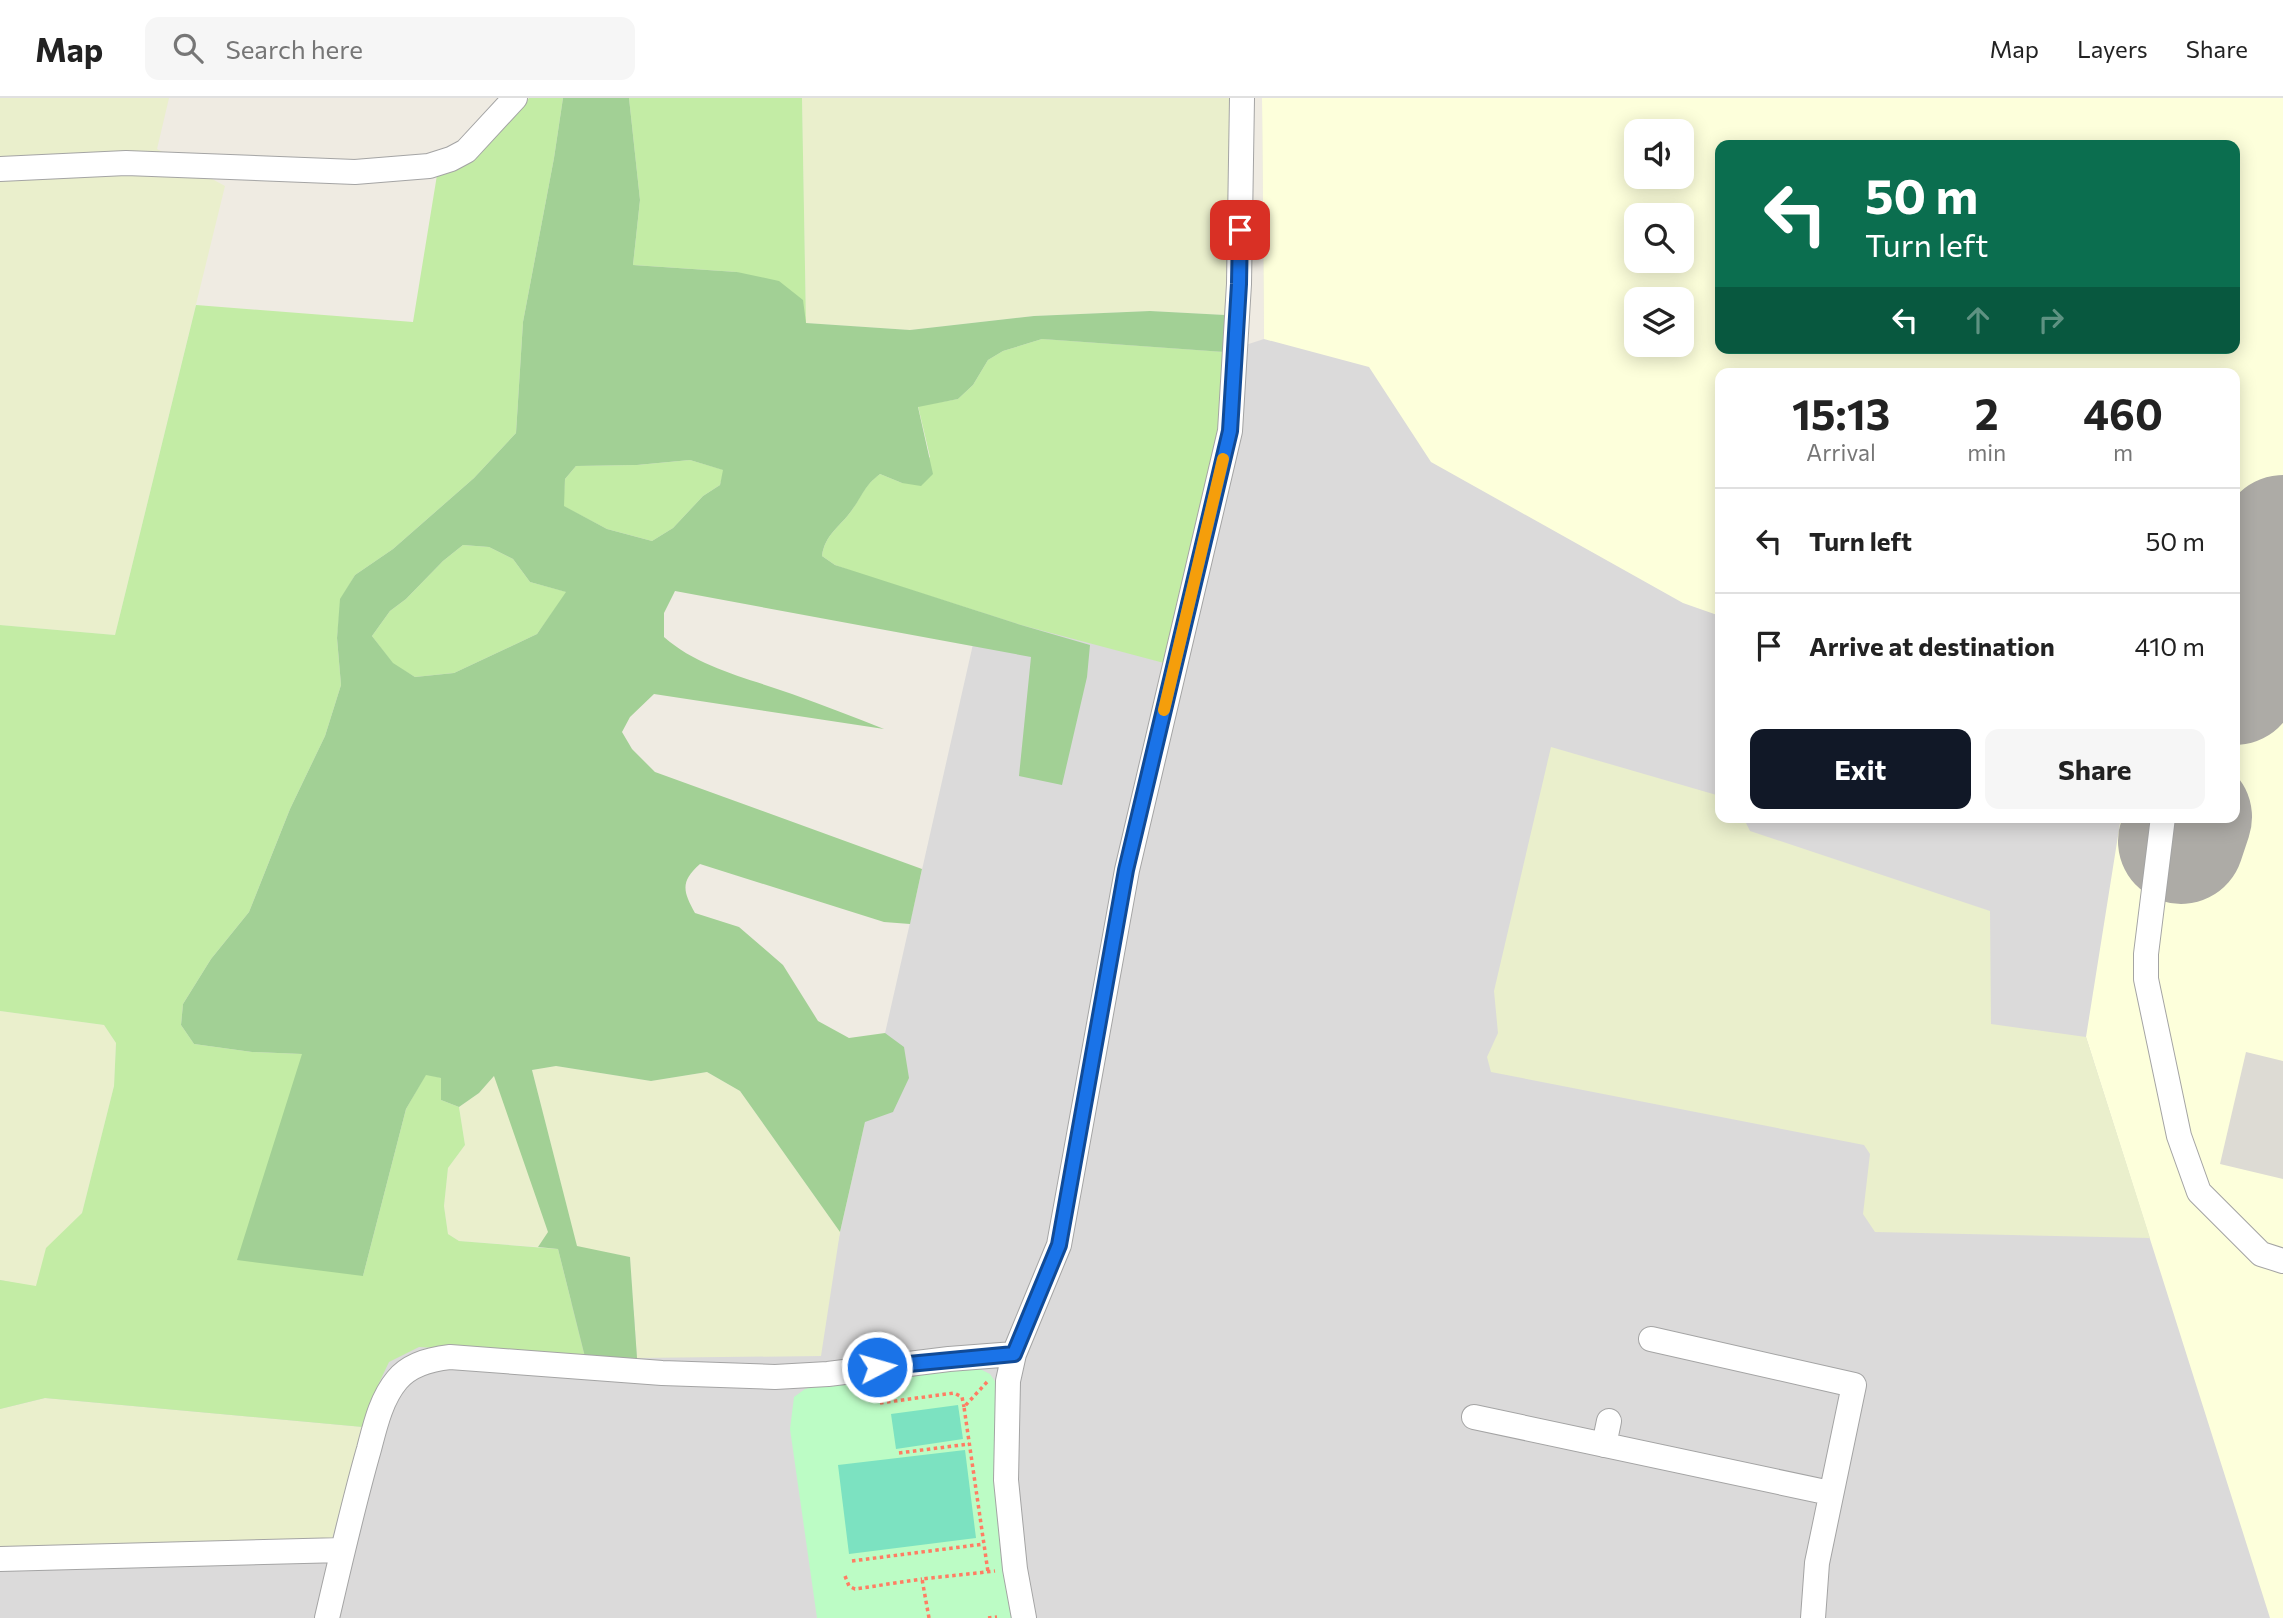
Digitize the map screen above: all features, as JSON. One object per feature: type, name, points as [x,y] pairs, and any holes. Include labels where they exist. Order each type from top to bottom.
[{"type":"street","points":[[0,169],[126,163],[355,172],[429,166],[466,151],[515,98]]},
{"type":"street","points":[[1024,1618],[1015,1569],[1005,1450],[1007,1391],[1014,1354],[1059,1245],[1126,870],[1230,431],[1239,284],[1241,98]]},
{"type":"street","points":[[2162,823],[2146,954],[2146,979],[2179,1136],[2199,1192],[2261,1254],[2283,1261]]},
{"type":"street","points":[[1651,1339],[1854,1385],[1817,1563],[1813,1618]]},
{"type":"street","points":[[327,1618],[359,1483],[385,1400],[399,1377],[421,1363],[450,1357],[662,1373],[775,1377],[1014,1354]]},
{"type":"street","points":[[1474,1417],[1606,1433],[1830,1493]]},
{"type":"street","points":[[0,1559],[343,1550]]},
{"type":"path","points":[[964,1407],[989,1381]]},
{"type":"path","points":[[880,1403],[954,1393],[962,1397],[988,1572]]},
{"type":"path","points":[[899,1453],[969,1444]]},
{"type":"path","points":[[852,1561],[984,1544]]},
{"type":"path","points":[[845,1576],[849,1586],[855,1589],[1015,1569]]},
{"type":"path","points":[[922,1579],[929,1618]]},
{"type":"path","points":[[988,1618],[997,1617],[995,1618]]},
{"type":"shaded area","points":[[0,98],[169,98],[157,149],[225,186],[115,635],[0,625]]},
{"type":"shaded area","points":[[802,98],[1231,98],[1225,315],[1150,311],[1034,316],[910,330],[806,323]]},
{"type":"shaded area","points":[[1262,98],[2283,98],[2283,1618],[0,1618],[0,1229],[817,1334],[1042,339],[1224,352],[1264,339]]},
{"type":"shaded area","points":[[1262,98],[2283,98],[2283,1618],[2270,1618],[2086,1037],[2120,823],[2240,823],[2240,368],[1715,368],[1715,614],[1683,603],[1431,462],[1369,367],[1264,339]]},
{"type":"shaded area","points":[[1551,747],[1715,795],[1715,823],[1746,823],[1750,831],[1990,911],[1991,1024],[2086,1037],[2150,1238],[1875,1232],[1863,1214],[1870,1154],[1864,1145],[1491,1072],[1487,1057],[1498,1033],[1494,991]]},
{"type":"shaded area","points":[[0,1011],[104,1025],[116,1043],[114,1086],[82,1213],[47,1248],[36,1287],[0,1280]]},
{"type":"shaded area","points":[[2246,1052],[2283,1061],[2283,1179],[2220,1164]]},
{"type":"shaded area","points":[[556,1066],[651,1081],[707,1072],[740,1091],[840,1232],[821,1356],[637,1358],[630,1257],[577,1247],[532,1070]]},
{"type":"shaded area","points":[[495,1075],[549,1232],[538,1247],[459,1241],[448,1234],[444,1206],[448,1168],[465,1145],[459,1107],[479,1093]]},
{"type":"shaded area","points":[[45,1398],[363,1427],[332,1539],[0,1548],[0,1409]]},
{"type":"green space","points":[[529,98],[563,98],[523,322],[516,433],[474,478],[393,549],[355,575],[341,599],[337,638],[341,685],[325,736],[290,809],[249,912],[211,959],[183,1004],[181,1025],[194,1044],[252,1052],[302,1054],[363,1276],[406,1109],[426,1074],[442,1078],[441,1100],[459,1107],[465,1145],[448,1168],[444,1206],[448,1234],[459,1241],[558,1249],[585,1357],[419,1347],[389,1362],[363,1427],[45,1398],[0,1409],[0,1280],[36,1286],[46,1248],[82,1213],[114,1086],[116,1043],[104,1025],[0,1011],[0,625],[115,635],[196,305],[413,322],[437,175],[487,146]]},
{"type":"green space","points":[[563,98],[629,98],[640,200],[633,265],[737,272],[779,281],[803,300],[806,323],[910,330],[1034,316],[1150,311],[1225,315],[1224,352],[1042,339],[1003,351],[988,360],[973,385],[958,399],[918,407],[933,474],[921,486],[902,483],[880,474],[826,542],[822,556],[835,565],[1090,645],[1087,677],[1062,785],[1019,776],[1031,657],[675,591],[664,613],[664,637],[678,648],[725,671],[884,729],[654,694],[630,717],[622,732],[632,749],[655,772],[922,869],[910,924],[884,922],[700,864],[686,882],[686,893],[695,913],[739,927],[783,965],[818,1021],[849,1038],[885,1033],[904,1047],[909,1078],[893,1112],[865,1122],[840,1232],[740,1091],[707,1072],[651,1081],[556,1066],[532,1070],[577,1246],[630,1257],[637,1358],[585,1357],[558,1249],[538,1247],[548,1232],[494,1076],[479,1093],[459,1107],[441,1100],[441,1078],[426,1075],[406,1109],[363,1276],[237,1260],[302,1054],[252,1052],[194,1044],[181,1025],[183,1004],[211,959],[249,912],[290,809],[325,736],[341,685],[337,638],[340,599],[355,575],[393,549],[474,478],[516,433],[523,322]],"holes":[[[690,460],[723,470],[720,485],[703,496],[673,528],[652,541],[607,529],[564,506],[565,479],[576,466],[637,465]],[[463,545],[489,547],[513,559],[530,582],[566,592],[537,634],[454,673],[415,677],[393,663],[372,636],[390,611]]]},
{"type":"green space","points":[[629,98],[802,98],[806,323],[737,272],[633,265],[640,200]]},
{"type":"green space","points":[[1042,339],[1224,352],[1218,428],[1164,663],[1021,625],[857,573],[835,565],[822,556],[830,536],[874,479],[880,474],[902,483],[930,457],[918,406],[958,399],[973,385],[988,360],[1003,351]]},
{"type":"green space","points":[[690,460],[724,470],[720,485],[703,496],[673,528],[652,541],[607,529],[563,506],[565,479],[576,466],[637,465]]},
{"type":"green space","points":[[463,545],[489,547],[513,559],[530,582],[567,592],[537,634],[454,673],[415,677],[393,664],[372,636],[390,611]]},
{"type":"green space","points":[[978,1368],[990,1374],[996,1383],[1014,1618],[817,1618],[790,1429],[794,1397],[805,1389],[825,1384]]},
{"type":"green space","points":[[958,1405],[963,1439],[896,1449],[891,1414]]},
{"type":"green space","points":[[965,1450],[976,1538],[849,1554],[838,1465]]},
{"type":"runway","points":[[2240,667],[2283,538]]},
{"type":"runway","points":[[2181,841],[2187,823]]},
{"type":"slow traffic","points":[[1164,710],[1223,459]]},
{"type":"route","points":[[877,1367],[1014,1354],[1059,1245],[1126,870],[1230,431],[1240,230]]}]
